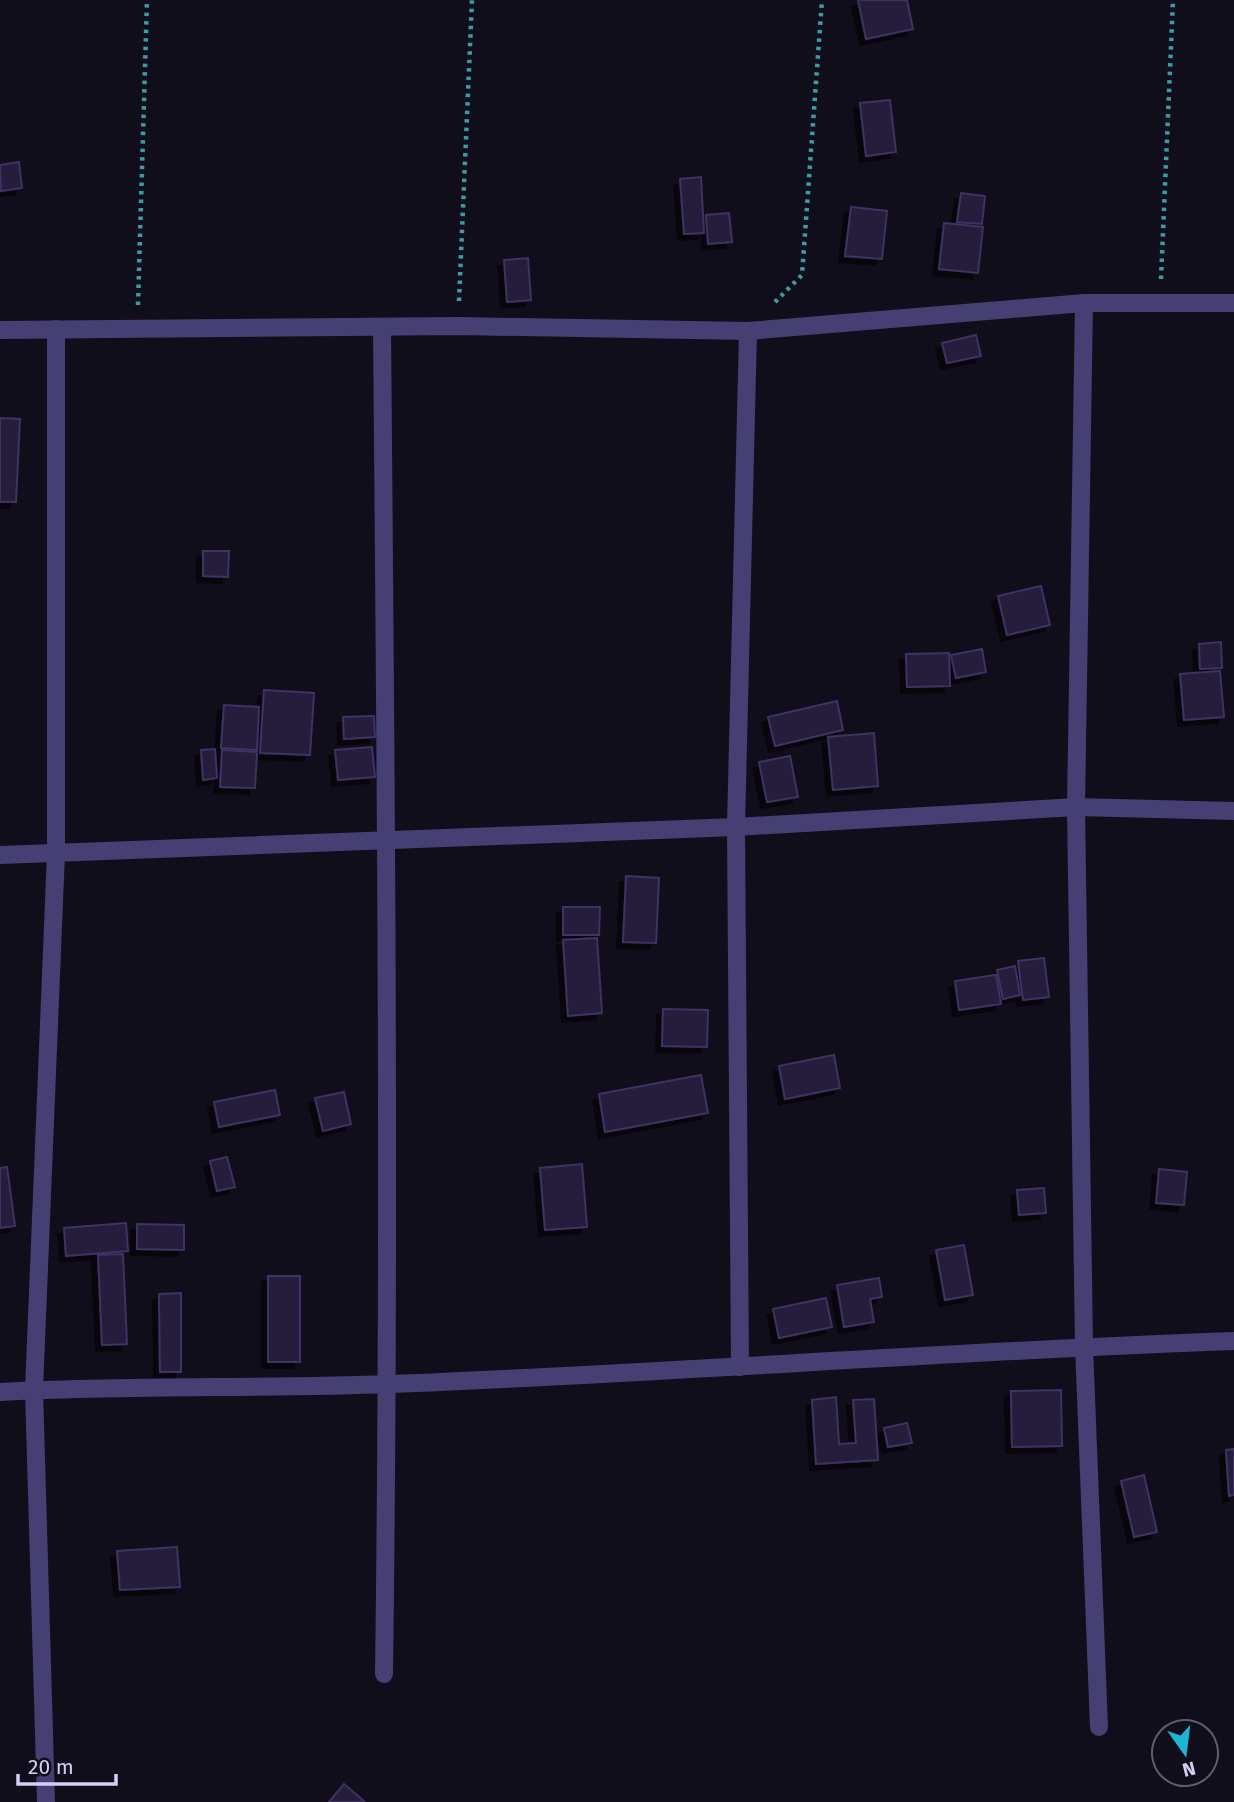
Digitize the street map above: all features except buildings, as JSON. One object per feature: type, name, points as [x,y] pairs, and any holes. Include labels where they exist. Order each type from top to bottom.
[{"type":"street","points":[[1084,303],[1076,807],[1084,1346],[1099,1727]]},
{"type":"street","points":[[0,330],[458,326],[748,331],[1084,303],[1234,303]]},
{"type":"street","points":[[382,328],[388,1384],[384,1674]]},
{"type":"street","points":[[46,1802],[34,1390],[56,852],[56,329]]},
{"type":"street","points":[[740,1367],[736,827],[748,331]]},
{"type":"street","points":[[0,855],[736,827],[1076,807],[1234,811]]},
{"type":"street","points":[[0,1392],[388,1384],[740,1367],[1084,1346],[1234,1341]]},
{"type":"path","points":[[138,327],[147,0]]},
{"type":"path","points":[[458,326],[472,0]]},
{"type":"path","points":[[748,331],[802,275],[822,0]]},
{"type":"path","points":[[1160,303],[1173,0]]}]
